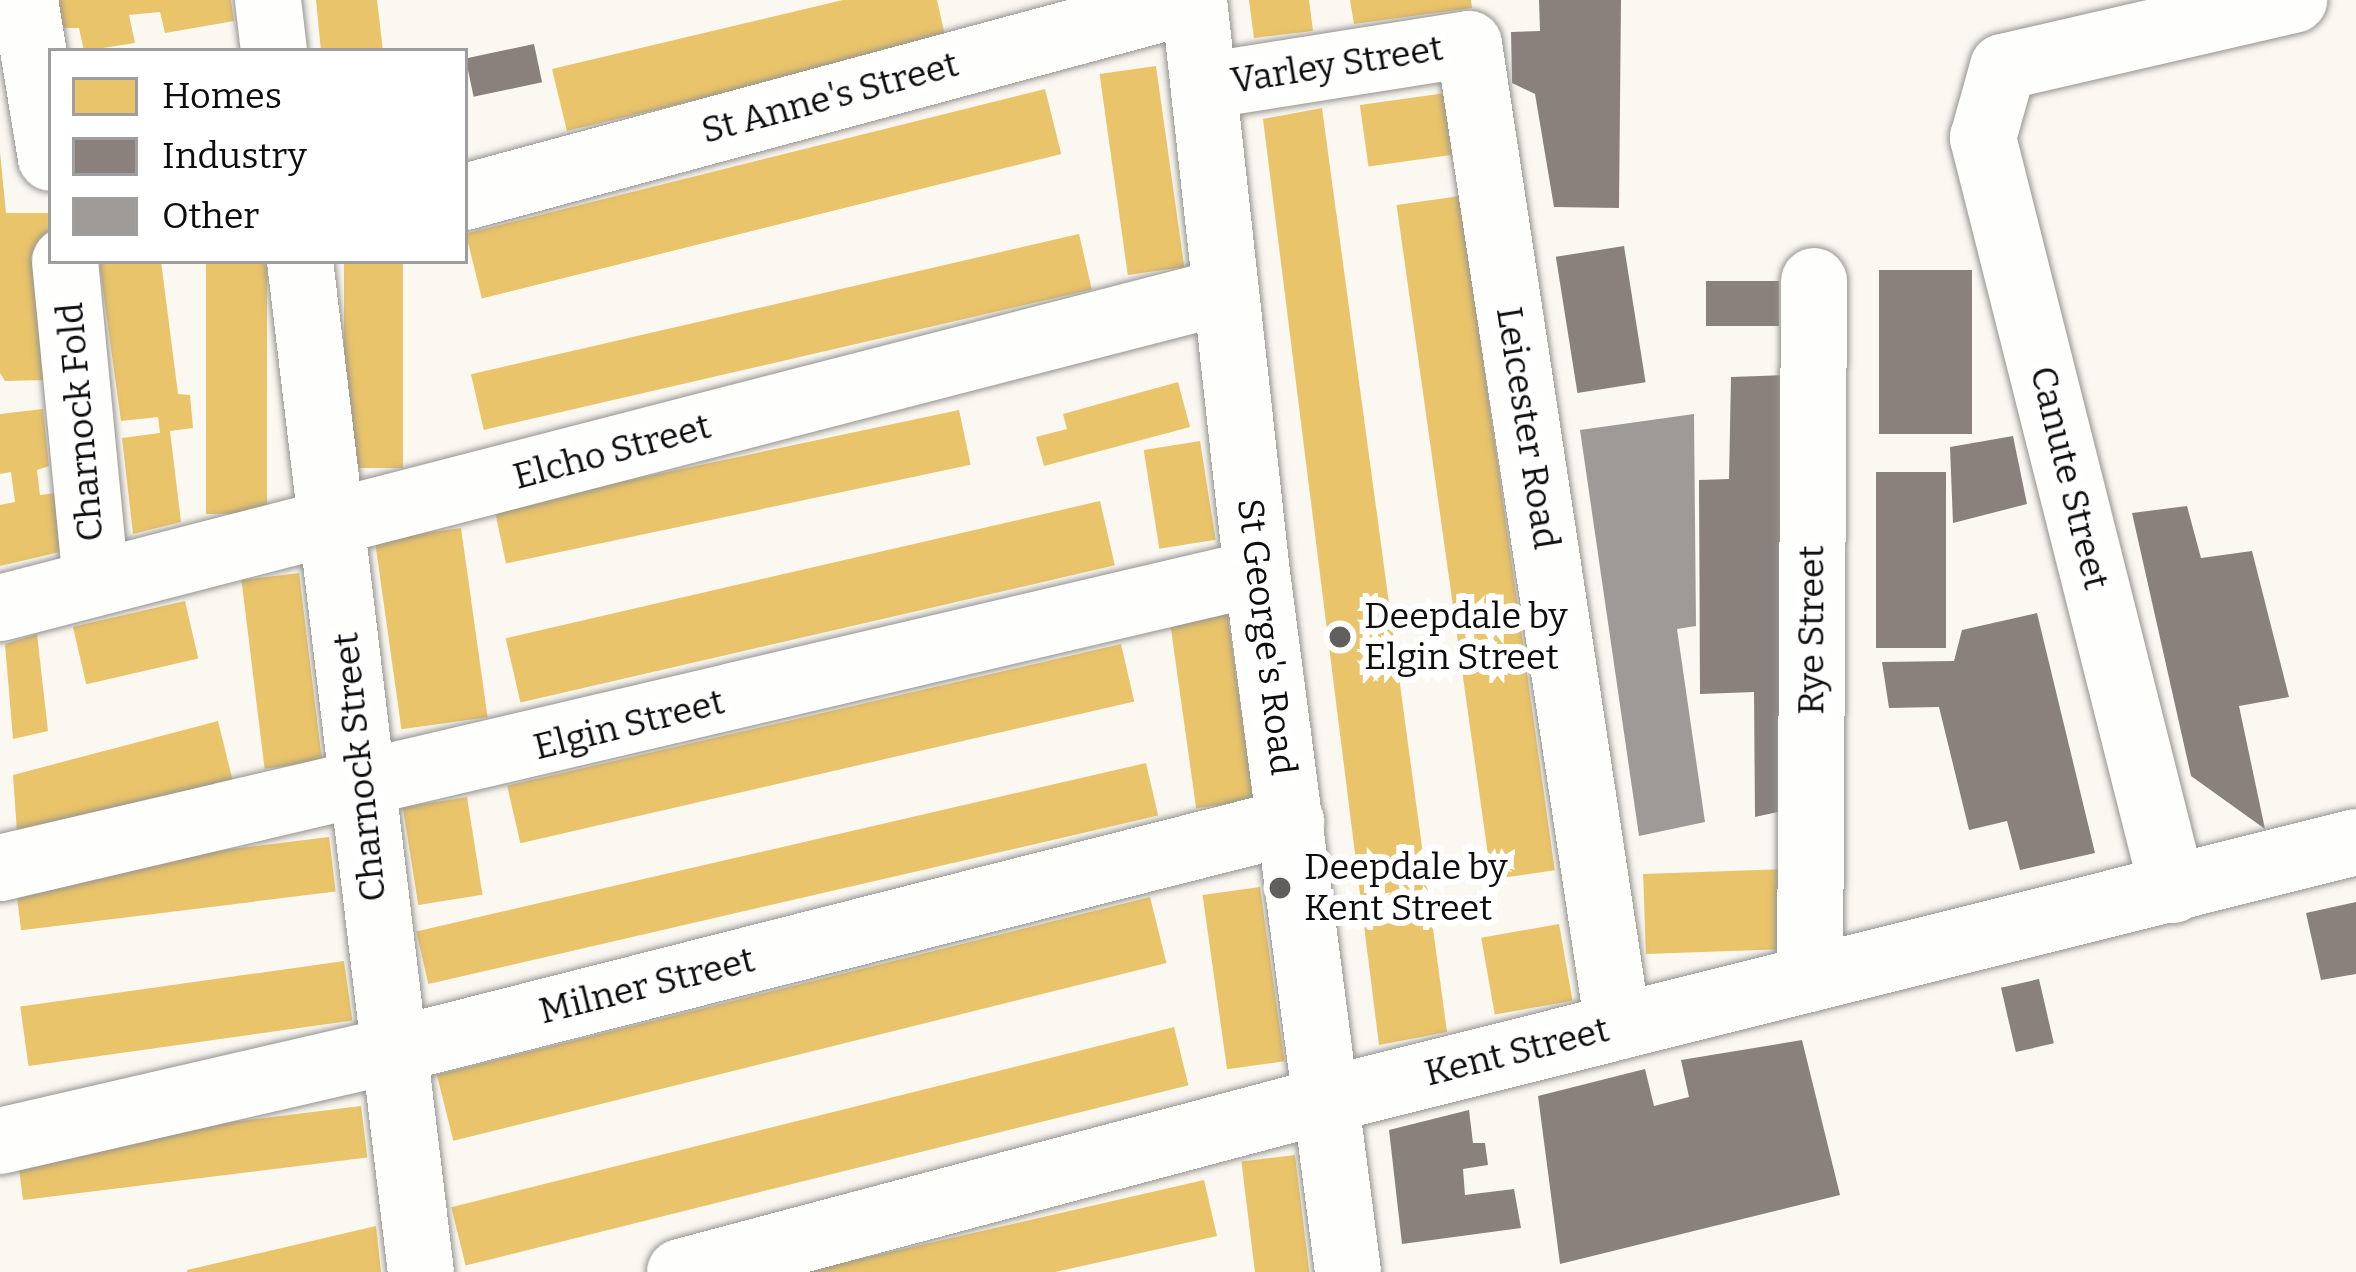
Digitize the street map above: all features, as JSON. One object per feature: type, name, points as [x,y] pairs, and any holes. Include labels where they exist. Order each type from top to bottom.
[{"type":"street","points":[[26,0],[48,139]]},
{"type":"street","points":[[268,0],[274,48]]},
{"type":"street","name":"St George's Road","points":[[1194,0],[1257,573],[1348,1272]]},
{"type":"street","name":"St Anne's Street","points":[[468,196],[1194,0]]},
{"type":"street","name":"Canute Street","points":[[2173,890],[1983,138],[2003,67],[2294,0]]},
{"type":"street","name":"Varley Street","points":[[1204,86],[1469,44]]},
{"type":"street","name":"Leicester Road","points":[[1469,44],[1618,1027]]},
{"type":"street","name":"Charnock Fold","points":[[65,264],[96,582]]},
{"type":"street","name":"Charnock Street","points":[[300,264],[422,1272]]},
{"type":"street","name":"Rye Street","points":[[1810,979],[1814,281]]},
{"type":"street","name":"Elcho Street","points":[[0,608],[1223,292]]},
{"type":"street","name":"Elgin Street","points":[[0,868],[364,820],[1257,573]]},
{"type":"street","name":"Milner Street","points":[[0,1141],[395,1050],[1291,822]]},
{"type":"street","name":"Kent Street","points":[[680,1272],[1326,1100],[2356,842]]},
{"type":"building: Homes","points":[[58,0],[231,0],[234,21],[165,33],[160,12],[129,15],[135,43],[103,48],[83,48],[79,28],[62,28]]},
{"type":"building: Homes","points":[[316,0],[377,0],[383,48],[321,48]]},
{"type":"building: Homes","points":[[843,0],[937,0],[946,40],[567,131],[552,69]]},
{"type":"building: Homes","points":[[1249,0],[1309,0],[1313,31],[1254,38]]},
{"type":"building: Homes","points":[[1350,0],[1471,0],[1472,8],[1354,24]]},
{"type":"building: Homes","points":[[1156,66],[1184,267],[1128,275],[1100,74]]},
{"type":"building: Homes","points":[[1045,89],[1061,154],[482,298],[468,233]]},
{"type":"building: Homes","points":[[1446,93],[1455,154],[1368,167],[1360,105]]},
{"type":"building: Homes","points":[[1322,108],[1447,1032],[1379,1045],[1263,119]]},
{"type":"building: Homes","points":[[0,152],[6,213],[48,213],[47,380],[5,381],[0,373]]},
{"type":"building: Homes","points":[[1460,196],[1555,870],[1491,879],[1397,205]]},
{"type":"building: Homes","points":[[1079,234],[1092,290],[484,430],[471,374]]},
{"type":"building: Homes","points":[[99,264],[161,264],[178,394],[190,395],[193,428],[170,431],[181,522],[133,534],[122,438],[160,433],[158,417],[121,421]]},
{"type":"building: Homes","points":[[206,264],[267,264],[267,514],[206,514]]},
{"type":"building: Homes","points":[[344,264],[403,264],[403,468],[344,468]]},
{"type":"building: Homes","points":[[1178,382],[1190,427],[1044,466],[1036,437],[1067,429],[1063,414]]},
{"type":"building: Homes","points":[[43,409],[49,466],[37,470],[40,495],[56,493],[64,551],[0,566],[0,505],[15,502],[11,472],[0,474],[0,414]]},
{"type":"building: Homes","points":[[959,410],[971,465],[506,564],[494,509]]},
{"type":"building: Homes","points":[[1200,441],[1216,540],[1159,549],[1144,450]]},
{"type":"building: Homes","points":[[1100,501],[1115,565],[520,703],[506,638]]},
{"type":"building: Homes","points":[[461,528],[488,717],[401,729],[375,540]]},
{"type":"building: Homes","points":[[299,573],[322,762],[265,769],[241,580]]},
{"type":"building: Homes","points":[[185,601],[198,658],[86,684],[73,627]]},
{"type":"building: Homes","points":[[1227,611],[1254,800],[1196,808],[1170,619]]},
{"type":"building: Homes","points":[[37,634],[48,731],[13,739],[5,644]]},
{"type":"building: Homes","points":[[1121,644],[1134,701],[520,843],[507,786]]},
{"type":"building: Homes","points":[[218,721],[233,782],[17,832],[13,775]]},
{"type":"building: Homes","points":[[1146,763],[1158,816],[428,984],[416,931]]},
{"type":"building: Homes","points":[[467,797],[482,895],[418,905],[403,807]]},
{"type":"building: Homes","points":[[329,837],[336,892],[21,930],[14,876]]},
{"type":"building: Homes","points":[[1788,869],[1791,949],[1646,954],[1643,874]]},
{"type":"building: Homes","points":[[1260,887],[1284,1061],[1227,1069],[1203,895]]},
{"type":"building: Homes","points":[[1150,897],[1166,963],[453,1141],[437,1075]]},
{"type":"building: Homes","points":[[1559,924],[1573,1001],[1495,1015],[1481,938]]},
{"type":"building: Homes","points":[[344,961],[352,1020],[29,1066],[20,1007]]},
{"type":"building: Homes","points":[[1174,1027],[1189,1085],[466,1265],[451,1207]]},
{"type":"building: Homes","points":[[361,1106],[367,1158],[23,1200],[17,1148]]},
{"type":"building: Homes","points":[[1295,1155],[1309,1272],[1255,1272],[1241,1162]]},
{"type":"building: Homes","points":[[1204,1180],[1217,1236],[1055,1272],[803,1272]]},
{"type":"building: Homes","points":[[376,1226],[381,1272],[187,1272],[187,1270]]},
{"type":"building: Industry","points":[[1539,0],[1621,0],[1619,208],[1554,207],[1535,94],[1512,83],[1511,32],[1540,31]]},
{"type":"building: Industry","points":[[534,44],[542,82],[474,97],[468,58]]},
{"type":"building: Industry","points":[[1624,246],[1646,382],[1577,393],[1556,257]]},
{"type":"building: Industry","points":[[1879,270],[1972,270],[1972,434],[1879,434]]},
{"type":"building: Industry","points":[[1706,281],[1779,281],[1779,326],[1706,326]]},
{"type":"building: Industry","points":[[1791,375],[1787,810],[1755,817],[1754,692],[1700,694],[1699,480],[1729,479],[1731,377]]},
{"type":"building: Industry","points":[[2013,436],[2027,504],[1953,523],[1950,447]]},
{"type":"building: Industry","points":[[1876,472],[1946,472],[1946,648],[1876,648]]},
{"type":"building: Industry","points":[[2187,506],[2201,558],[2252,551],[2289,697],[2239,706],[2265,829],[2191,776],[2132,513]]},
{"type":"building: Industry","points":[[2037,613],[2095,853],[2020,870],[2007,821],[1969,830],[1939,707],[1889,708],[1882,662],[1954,661],[1962,630]]},
{"type":"building: Industry","points":[[2356,902],[2356,974],[2321,980],[2306,913]]},
{"type":"building: Industry","points":[[2039,979],[2054,1043],[2016,1052],[2001,988]]},
{"type":"building: Industry","points":[[1802,1040],[1840,1195],[1560,1264],[1538,1096],[1645,1069],[1654,1106],[1689,1097],[1681,1060]]},
{"type":"building: Industry","points":[[1469,1110],[1473,1143],[1485,1143],[1488,1165],[1463,1169],[1465,1195],[1514,1189],[1521,1228],[1402,1244],[1389,1130]]},
{"type":"building: Other","points":[[1694,414],[1696,626],[1677,629],[1705,822],[1639,836],[1580,430]]},
{"type":"place","name":"Deepdale by Elgin Street","points":[[1340,637]]},
{"type":"place","name":"Deepdale by Kent Street","points":[[1280,888]]}]
